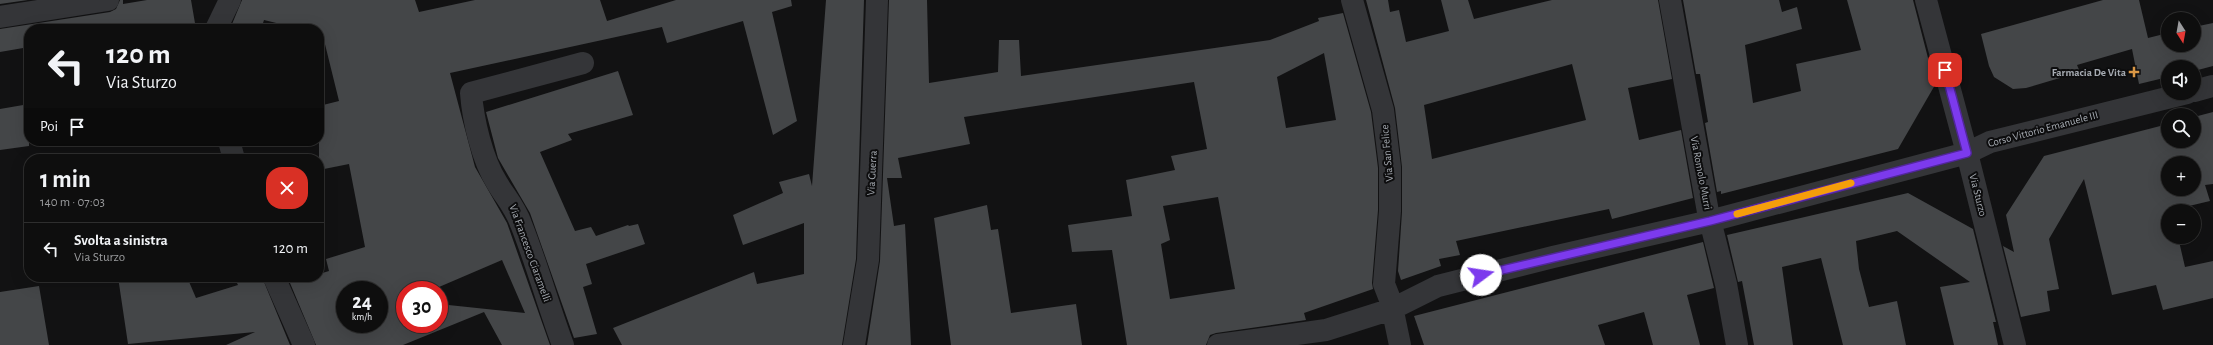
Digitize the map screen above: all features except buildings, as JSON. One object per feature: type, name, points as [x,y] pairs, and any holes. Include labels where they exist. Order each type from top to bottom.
[{"type":"street","points":[[0,17],[108,0]]},
{"type":"street","points":[[218,24],[230,0]]},
{"type":"street","name":"Via Guerra","points":[[854,345],[868,260],[877,0]]},
{"type":"street","name":"Via San Felice","points":[[1352,0],[1383,110],[1390,167],[1390,211],[1384,284],[1391,302],[1400,345]]},
{"type":"street","name":"Via Romolo Murri","points":[[1670,0],[1710,221],[1726,284],[1737,345]]},
{"type":"street","name":"Via Sturzo","points":[[1926,0],[1967,153],[2015,345]]},
{"type":"street","name":"Via Francesco Ciaramelli","points":[[563,345],[522,224],[511,201],[496,182],[483,150],[472,111],[471,93],[583,63]]},
{"type":"street","points":[[2201,89],[2213,86]]},
{"type":"street","name":"Corso Vittorio Emanuele III","points":[[1218,345],[1326,330],[1392,309],[1438,286],[1710,221],[1967,153],[1990,142],[2161,99]]},
{"type":"street","points":[[276,282],[304,345]]},
{"type":"slow traffic","points":[[1737,214],[1851,183]]},
{"type":"place","name":"Farmacia De Vita","points":[[2134,72]]},
{"type":"route","points":[[1481,275],[1710,221],[1967,153],[1945,70]]}]
